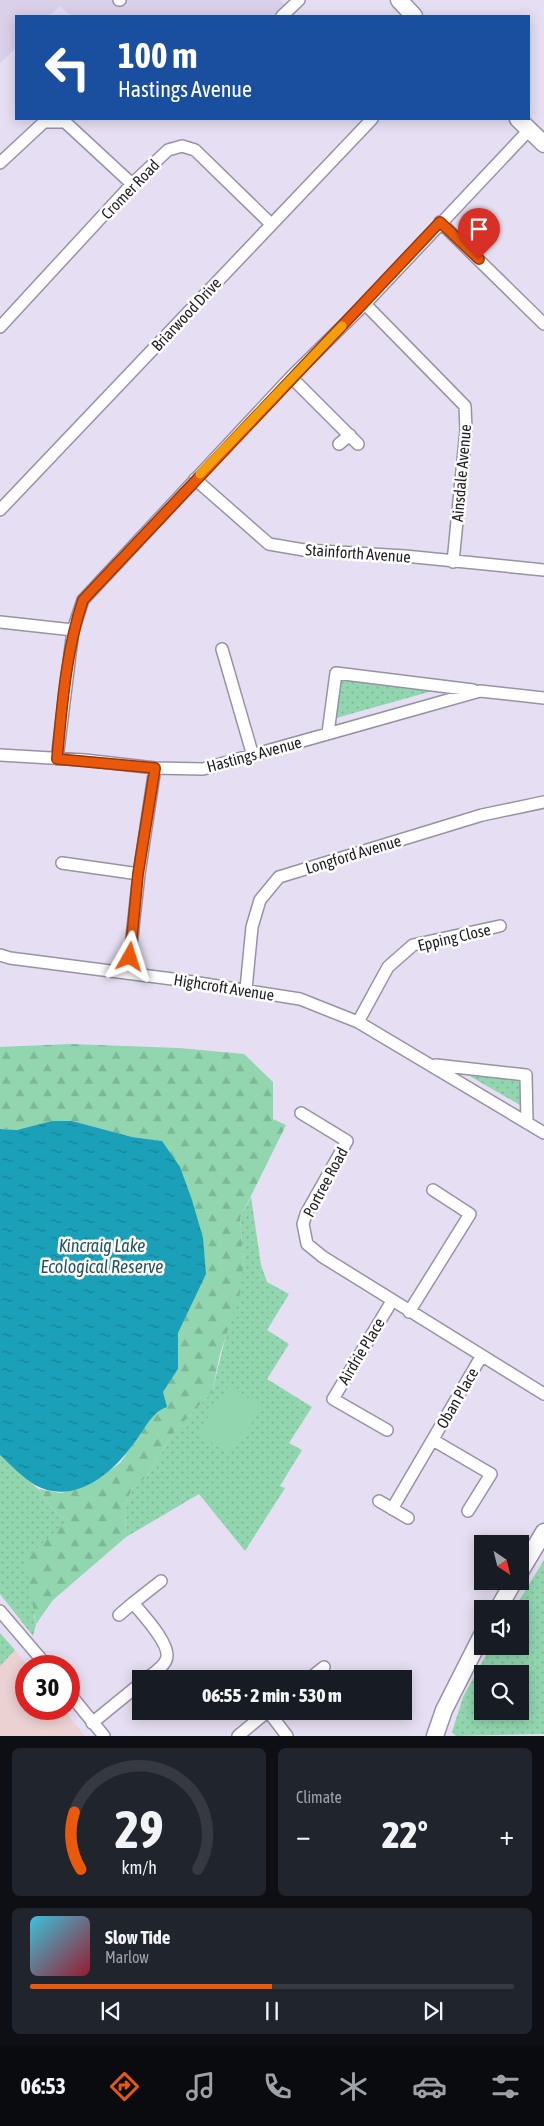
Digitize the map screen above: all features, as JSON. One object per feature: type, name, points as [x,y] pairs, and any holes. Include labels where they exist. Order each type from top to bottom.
[{"type":"street","points":[[283,15],[299,0]]},
{"type":"street","points":[[399,0],[413,15]]},
{"type":"street","name":"Briarwood Drive","points":[[1,507],[371,120]]},
{"type":"street","points":[[0,163],[44,122],[65,122],[132,184]]},
{"type":"street","points":[[57,759],[73,630],[83,600],[291,377],[365,304],[440,222],[524,124],[544,144]]},
{"type":"street","name":"Cromer Road","points":[[0,327],[132,184],[168,150],[182,146],[195,150],[271,224]]},
{"type":"street","points":[[440,222],[544,324]]},
{"type":"street","name":"Ainsdale Avenue","points":[[365,304],[464,406],[466,430],[453,562]]},
{"type":"street","points":[[291,377],[354,440],[339,444]]},
{"type":"street","name":"Stainforth Avenue","points":[[196,479],[269,544],[304,550],[405,556],[544,570]]},
{"type":"street","points":[[0,622],[73,630]]},
{"type":"street","points":[[222,649],[253,756]]},
{"type":"street","name":"Hastings Avenue","points":[[328,733],[336,673],[544,698]]},
{"type":"street","name":"Hastings Avenue","points":[[0,755],[155,768],[203,769],[480,691]]},
{"type":"street","points":[[128,973],[138,874],[155,768]]},
{"type":"street","name":"Longford Avenue","points":[[246,989],[252,927],[260,900],[279,877],[482,815],[544,802]]},
{"type":"street","points":[[62,863],[138,874]]},
{"type":"street","name":"Epping Close","points":[[358,1022],[388,967],[412,945],[500,926]]},
{"type":"street","name":"Highcroft Avenue","points":[[0,955],[10,958],[246,989],[300,999],[358,1022],[433,1065],[544,1133]]},
{"type":"street","name":"Highcroft Avenue","points":[[433,1065],[526,1075],[527,1123]]},
{"type":"street","name":"Portree Road","points":[[301,1113],[347,1141],[306,1214],[303,1224],[307,1244],[323,1257],[409,1312],[544,1394]]},
{"type":"street","points":[[409,1312],[470,1214],[433,1190]]},
{"type":"street","name":"Airdrie Place","points":[[387,1430],[333,1399],[392,1301]]},
{"type":"street","name":"Oban Place","points":[[392,1509],[481,1357]]},
{"type":"street","name":"Oban Place","points":[[433,1440],[491,1474],[468,1512]]},
{"type":"street","points":[[379,1501],[408,1518]]},
{"type":"street","points":[[529,1557],[544,1532]]},
{"type":"street","points":[[119,1615],[161,1581]]},
{"type":"street","points":[[134,1603],[163,1642],[168,1653],[166,1660],[156,1670]]},
{"type":"street","points":[[0,1611],[38,1655]]},
{"type":"street","points":[[435,1736],[444,1710],[474,1652]]},
{"type":"street","points":[[320,1670],[324,1667]]},
{"type":"street","points":[[92,1723],[132,1690]]},
{"type":"street","points":[[80,1707],[104,1736]]},
{"type":"street","points":[[238,1736],[268,1711],[287,1736]]},
{"type":"shaded area","points":[[0,0],[280,0],[295,15],[70,15],[60,6],[50,15],[15,15],[15,49],[0,63]]},
{"type":"shaded area","points":[[15,1650],[19,1655],[15,1655],[15,1720],[72,1720],[85,1736],[0,1736],[0,1666]]},
{"type":"green space","points":[[336,673],[436,690],[329,720]]},
{"type":"green space","points":[[70,1044],[179,1048],[244,1054],[273,1082],[273,1119],[286,1125],[240,1218],[244,1262],[240,1293],[220,1354],[212,1392],[175,1431],[146,1477],[131,1491],[125,1507],[126,1537],[53,1600],[36,1624],[25,1559],[69,1519],[59,1516],[38,1489],[61,1493],[90,1484],[120,1463],[157,1410],[163,1392],[178,1369],[178,1333],[192,1303],[162,1141],[132,1137],[72,1121],[17,1130],[0,1129],[0,1047]]},
{"type":"green space","points":[[454,1067],[526,1075],[527,1109]]},
{"type":"green space","points":[[251,1197],[261,1265],[267,1282],[289,1294],[267,1330],[289,1344],[267,1379],[312,1407],[289,1443],[302,1450],[280,1486],[285,1488],[245,1551],[199,1494],[126,1537],[125,1507],[131,1491],[146,1477],[175,1431],[212,1392],[244,1262],[240,1218]]},
{"type":"green space","points":[[229,1385],[262,1408],[229,1455],[198,1432]]},
{"type":"green space","points":[[0,1455],[38,1489],[59,1516],[69,1519],[34,1616],[36,1624],[33,1636],[0,1594]]},
{"type":"green space","points":[[544,1560],[544,1734],[456,1736],[452,1732],[463,1697],[474,1677],[474,1720],[529,1720],[529,1665],[481,1665],[486,1655],[529,1655],[529,1600],[520,1600],[526,1590],[529,1590],[529,1584]]},
{"type":"green space","points":[[0,1633],[15,1650],[0,1666]]},
{"type":"water","name":"Kincraig Lake Ecological Reserve","points":[[52,1121],[72,1121],[132,1137],[162,1141],[180,1167],[192,1200],[203,1238],[206,1274],[178,1333],[178,1369],[163,1392],[167,1407],[157,1412],[118,1463],[106,1473],[79,1489],[65,1492],[50,1491],[35,1485],[0,1455],[0,1129],[17,1130]]},
{"type":"slow traffic","points":[[200,474],[342,326]]},
{"type":"route","points":[[130,957],[138,874],[155,768],[85,760],[57,759],[69,651],[73,630],[83,600],[291,377],[365,304],[440,222],[479,259]]}]
